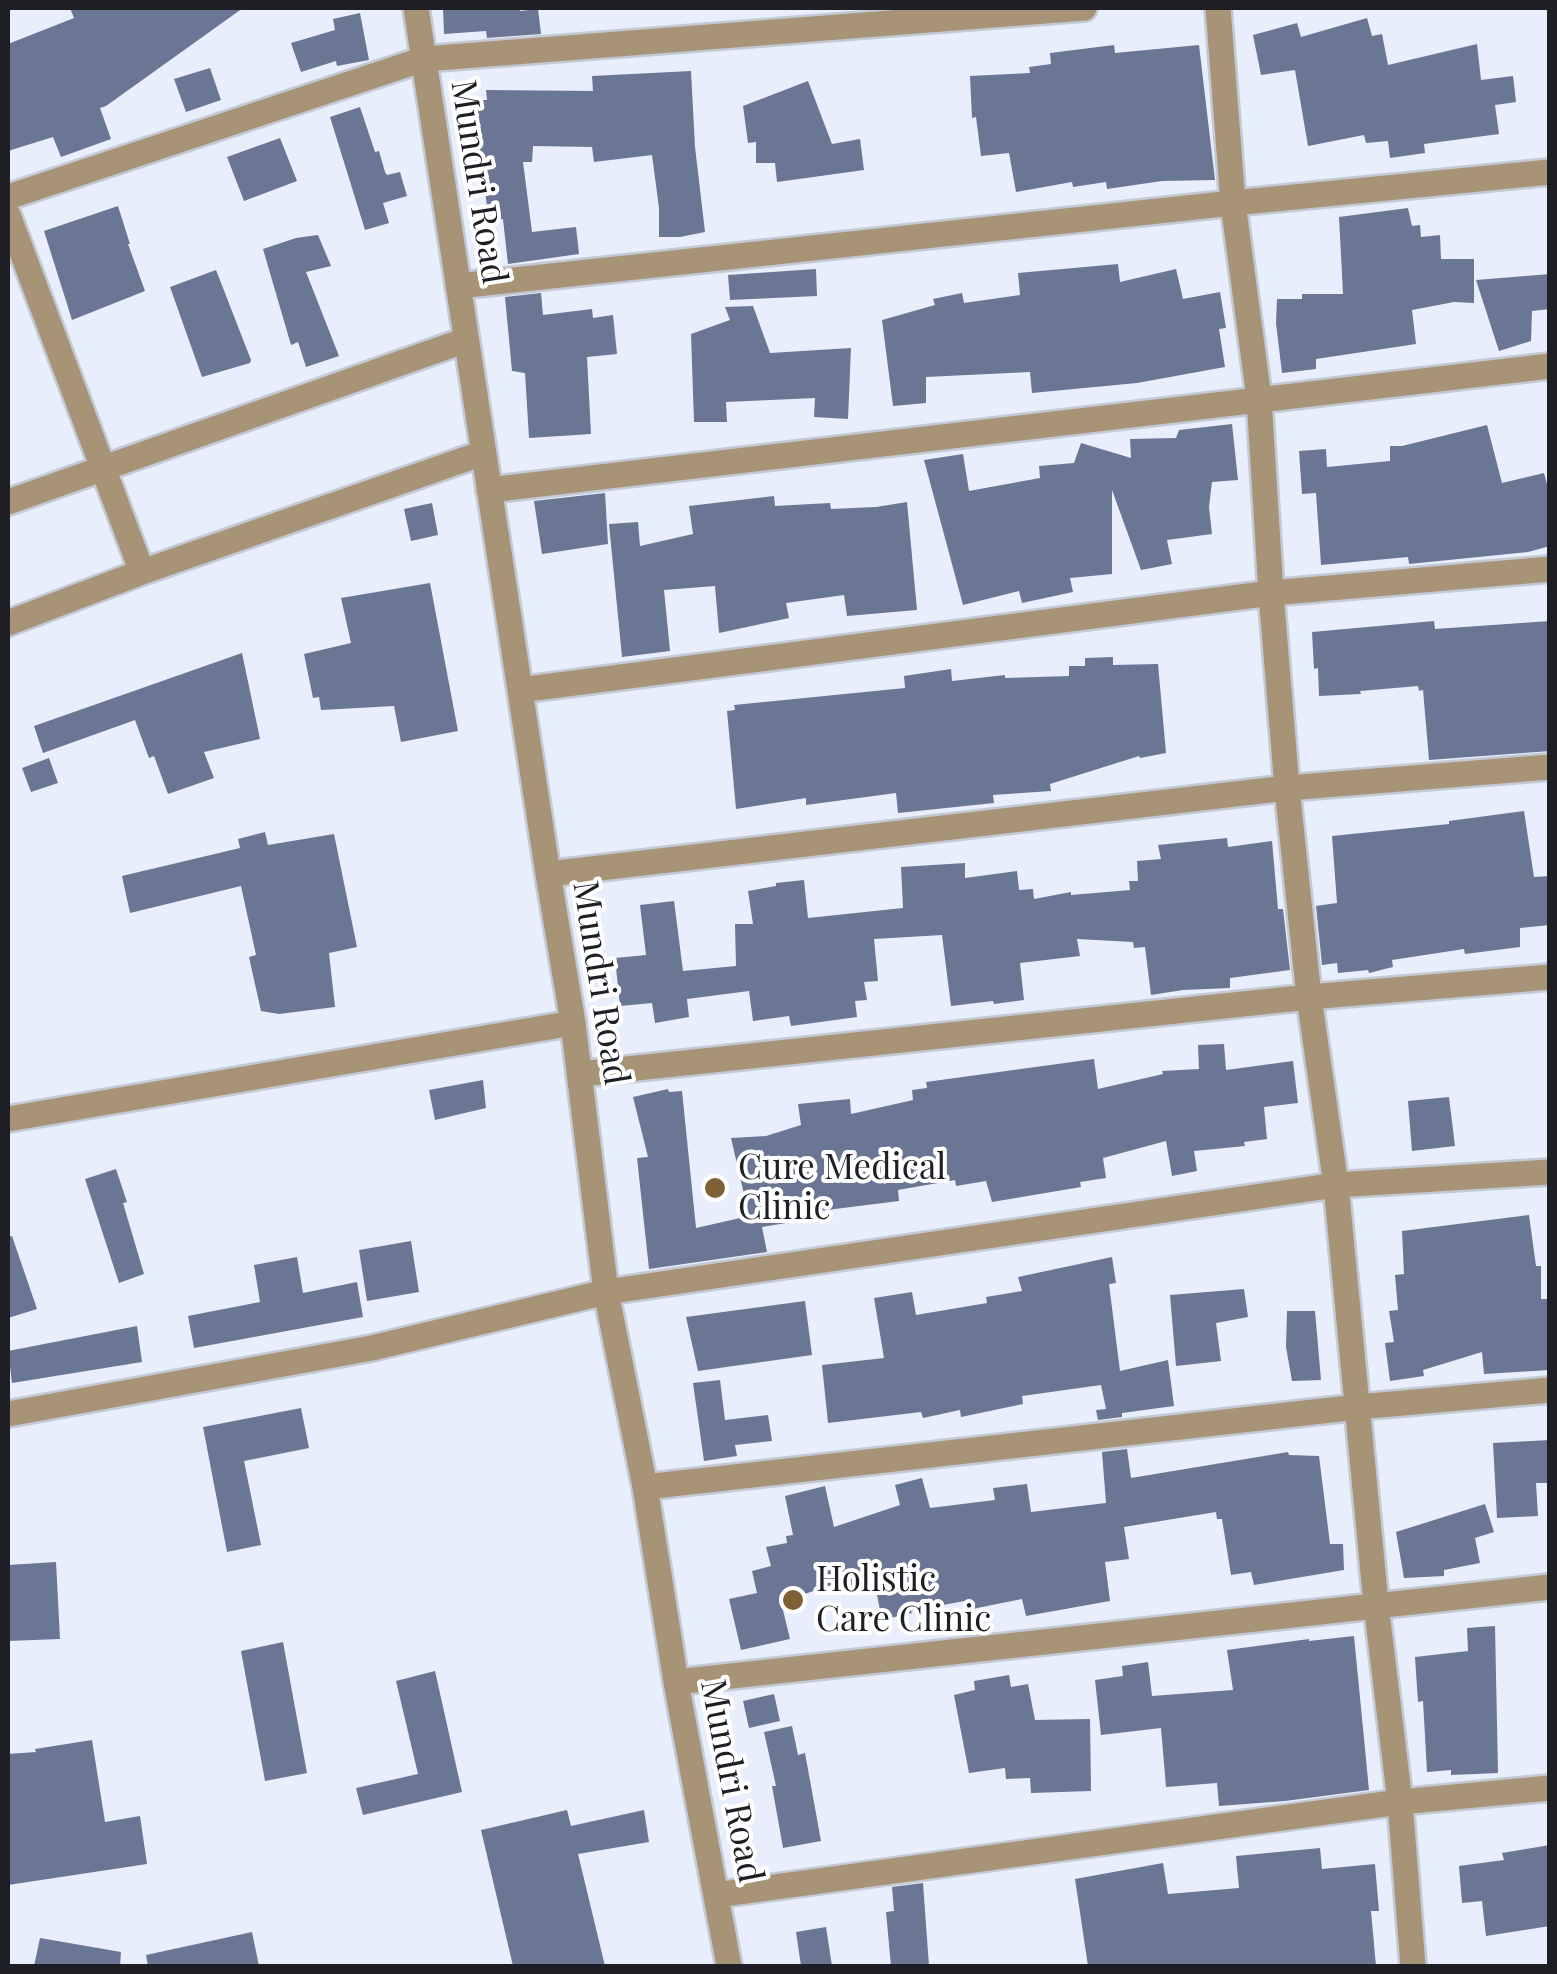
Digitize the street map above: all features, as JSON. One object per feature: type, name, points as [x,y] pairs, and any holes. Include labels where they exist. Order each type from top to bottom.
[{"type":"street","name":"Mundri Road","points":[[416,8],[573,1023],[606,1292],[645,1488],[676,1682],[729,1966]]},
{"type":"street","points":[[8,197],[424,59],[1084,8]]},
{"type":"street","points":[[1218,8],[1233,204],[1259,398],[1271,593],[1308,997],[1336,1185],[1376,1604],[1400,1802],[1412,1966]]},
{"type":"street","points":[[458,286],[1550,172]]},
{"type":"street","points":[[8,216],[142,572]]},
{"type":"street","points":[[8,502],[466,340]]},
{"type":"street","points":[[489,490],[1550,366]]},
{"type":"street","points":[[8,623],[483,452]]},
{"type":"street","points":[[520,690],[1271,593],[1550,570]]},
{"type":"street","points":[[548,874],[1288,788],[1550,768]]},
{"type":"street","points":[[580,1074],[1308,997],[1550,977]]},
{"type":"street","points":[[8,1119],[573,1023]]},
{"type":"street","points":[[8,1414],[372,1348],[606,1292],[1336,1185],[1550,1172]]},
{"type":"street","points":[[645,1488],[1358,1407],[1550,1390]]},
{"type":"street","points":[[676,1682],[1550,1587]]},
{"type":"street","points":[[716,1895],[1400,1802],[1550,1788]]},
{"type":"building","points":[[70,8],[243,8],[100,108],[111,139],[61,157],[53,137],[8,151],[8,44],[74,18]]},
{"type":"building","points":[[443,8],[538,9],[541,34],[487,38],[486,31],[444,34]]},
{"type":"building","points":[[360,13],[369,60],[337,66],[336,61],[301,72],[291,43],[335,30],[333,19]]},
{"type":"building","points":[[1367,18],[1372,36],[1382,34],[1388,65],[1477,44],[1481,80],[1513,76],[1516,102],[1495,105],[1499,134],[1424,144],[1425,153],[1390,158],[1388,141],[1366,143],[1364,135],[1308,146],[1295,70],[1261,75],[1253,35],[1297,23],[1301,37]]},
{"type":"building","points":[[1114,45],[1115,53],[1199,45],[1215,180],[1162,181],[1107,189],[1106,182],[1073,187],[1072,182],[1016,192],[1009,153],[981,156],[976,117],[972,118],[970,76],[1030,73],[1029,67],[1051,64],[1050,53]]},
{"type":"building","points":[[210,68],[221,100],[186,112],[174,79]]},
{"type":"building","points":[[691,71],[705,232],[659,237],[652,155],[594,162],[592,147],[533,146],[532,162],[523,162],[532,232],[576,227],[579,254],[508,264],[503,219],[489,221],[481,162],[475,162],[473,100],[487,100],[486,90],[593,91],[592,76]]},
{"type":"building","points":[[808,81],[832,144],[860,139],[864,170],[777,182],[775,163],[756,163],[756,142],[748,143],[743,106]]},
{"type":"building","points":[[360,107],[385,172],[400,172],[407,196],[383,203],[389,223],[365,230],[330,117]]},
{"type":"building","points":[[280,138],[297,181],[244,201],[227,157]]},
{"type":"building","points":[[118,206],[145,291],[72,320],[44,231]]},
{"type":"building","points":[[1408,208],[1412,226],[1420,225],[1421,237],[1440,235],[1441,259],[1474,259],[1474,303],[1454,302],[1412,310],[1416,344],[1316,359],[1316,369],[1282,373],[1277,299],[1302,299],[1302,294],[1343,294],[1339,217]]},
{"type":"building","points":[[318,235],[331,266],[306,272],[339,356],[306,367],[298,342],[291,345],[263,249]]},
{"type":"building","points":[[1118,264],[1120,282],[1176,269],[1183,299],[1220,292],[1226,328],[1219,329],[1225,367],[1137,383],[1032,393],[1030,372],[926,377],[926,403],[893,406],[882,320],[935,305],[933,299],[962,293],[964,303],[1020,295],[1018,273]]},
{"type":"building","points":[[816,269],[817,296],[730,300],[728,275]]},
{"type":"building","points":[[216,270],[251,360],[202,377],[170,287]]},
{"type":"building","points":[[1550,274],[1550,309],[1532,311],[1531,341],[1499,351],[1476,280]]},
{"type":"building","points":[[541,293],[543,315],[592,309],[593,318],[613,315],[617,354],[587,357],[591,434],[529,438],[525,373],[512,371],[505,297]]},
{"type":"building","points":[[753,306],[770,353],[851,348],[848,419],[814,417],[815,398],[726,402],[727,422],[694,422],[691,334],[730,320],[725,307]]},
{"type":"building","points":[[1232,424],[1238,480],[1212,482],[1212,534],[1167,540],[1172,564],[1141,570],[1112,490],[1112,574],[1070,578],[1073,592],[1022,603],[1019,591],[963,605],[924,460],[963,454],[969,491],[1040,478],[1039,466],[1074,463],[1081,443],[1131,458],[1130,439],[1176,438],[1179,430]]},
{"type":"building","points":[[1487,425],[1502,483],[1544,473],[1550,495],[1550,546],[1528,552],[1409,564],[1408,557],[1321,565],[1316,493],[1302,494],[1299,451],[1326,449],[1327,467],[1390,461],[1390,446]]},
{"type":"building","points":[[605,493],[608,544],[542,554],[534,501]]},
{"type":"building","points":[[774,496],[775,506],[830,503],[831,509],[907,502],[917,610],[847,616],[844,595],[786,603],[789,618],[719,633],[715,586],[664,590],[670,651],[622,657],[609,524],[638,522],[640,546],[693,534],[689,506]]},
{"type":"building","points":[[432,503],[438,535],[411,541],[404,509]]},
{"type":"building","points":[[430,583],[458,731],[401,742],[394,706],[321,710],[319,697],[313,698],[304,654],[351,643],[341,598]]},
{"type":"building","points":[[1434,621],[1435,629],[1550,621],[1550,751],[1429,760],[1423,690],[1419,691],[1418,686],[1319,696],[1312,632]]},
{"type":"building","points":[[242,653],[260,739],[204,752],[214,778],[168,794],[135,720],[43,753],[34,726]]},
{"type":"building","points":[[1113,657],[1113,665],[1158,664],[1166,753],[1139,756],[1050,784],[1051,791],[993,795],[994,803],[898,813],[896,793],[806,805],[806,798],[736,809],[727,711],[735,710],[734,705],[905,688],[904,676],[951,669],[952,681],[1005,675],[1069,676],[1069,666],[1085,666],[1085,658]]},
{"type":"building","points":[[49,758],[58,783],[31,792],[22,768]]},
{"type":"building","points":[[1524,811],[1534,877],[1550,876],[1550,925],[1520,928],[1520,947],[1465,954],[1464,949],[1392,960],[1393,967],[1369,973],[1338,973],[1337,963],[1322,965],[1316,906],[1337,903],[1332,836],[1449,824]]},
{"type":"building","points":[[265,832],[268,845],[334,834],[357,947],[329,953],[335,1007],[279,1014],[261,1011],[249,957],[256,955],[241,886],[130,913],[122,876],[240,848],[238,839]]},
{"type":"building","points":[[1227,838],[1228,847],[1272,841],[1278,909],[1283,909],[1290,970],[1230,978],[1230,988],[1151,995],[1145,947],[1134,948],[1133,942],[1077,939],[1080,956],[1020,963],[1024,1000],[951,1006],[942,935],[874,939],[878,981],[864,982],[867,1000],[855,1001],[857,1017],[791,1026],[789,1016],[753,1021],[749,991],[687,999],[689,1017],[655,1023],[652,1003],[620,1006],[615,958],[646,955],[640,905],[674,901],[683,971],[736,966],[735,924],[753,924],[748,891],[776,883],[804,880],[808,918],[903,908],[901,867],[965,863],[965,878],[1017,871],[1019,890],[1033,889],[1034,899],[1071,892],[1130,890],[1129,881],[1138,881],[1137,861],[1161,859],[1158,845]]},
{"type":"building","points":[[1224,1044],[1226,1070],[1293,1061],[1298,1103],[1264,1107],[1267,1139],[1244,1142],[1245,1146],[1194,1151],[1197,1171],[1172,1176],[1166,1141],[1103,1158],[1106,1178],[1080,1182],[1081,1187],[992,1202],[986,1181],[956,1186],[955,1180],[898,1190],[899,1201],[803,1213],[804,1220],[762,1227],[767,1252],[649,1269],[637,1158],[648,1157],[633,1097],[668,1089],[682,1091],[696,1228],[749,1216],[731,1138],[766,1136],[801,1125],[798,1104],[850,1099],[851,1114],[913,1100],[912,1090],[927,1088],[926,1082],[1094,1059],[1098,1089],[1163,1074],[1162,1071],[1199,1069],[1198,1045]]},
{"type":"building","points":[[483,1080],[486,1108],[435,1120],[429,1090]]},
{"type":"building","points":[[1449,1097],[1455,1146],[1412,1151],[1408,1101]]},
{"type":"building","points":[[116,1169],[144,1274],[119,1283],[85,1179]]},
{"type":"building","points":[[1529,1215],[1536,1266],[1541,1266],[1541,1299],[1550,1299],[1550,1370],[1484,1374],[1482,1352],[1423,1370],[1424,1376],[1390,1381],[1385,1343],[1394,1342],[1389,1311],[1398,1310],[1395,1275],[1404,1274],[1402,1231]]},
{"type":"building","points":[[12,1236],[37,1309],[8,1318],[8,1237]]},
{"type":"building","points":[[411,1241],[419,1292],[367,1301],[359,1250]]},
{"type":"building","points":[[297,1257],[303,1293],[357,1282],[363,1317],[194,1348],[188,1316],[260,1302],[254,1265]]},
{"type":"building","points":[[1112,1257],[1116,1283],[1109,1284],[1120,1371],[1168,1360],[1174,1406],[1098,1420],[1096,1410],[1106,1409],[1101,1385],[1022,1396],[1023,1404],[961,1417],[960,1410],[923,1418],[921,1412],[828,1423],[822,1365],[884,1358],[874,1298],[912,1292],[916,1315],[987,1303],[986,1297],[1022,1291],[1018,1277]]},
{"type":"building","points":[[1244,1289],[1248,1317],[1216,1323],[1221,1361],[1176,1366],[1170,1295]]},
{"type":"building","points":[[805,1301],[812,1355],[698,1371],[686,1317]]},
{"type":"building","points":[[1287,1311],[1315,1311],[1321,1380],[1292,1381],[1286,1347]]},
{"type":"building","points":[[137,1326],[142,1362],[12,1383],[8,1351]]},
{"type":"building","points":[[720,1380],[725,1420],[768,1415],[772,1441],[735,1445],[737,1456],[704,1461],[693,1383]]},
{"type":"building","points":[[301,1408],[309,1448],[244,1461],[261,1545],[227,1552],[203,1427]]},
{"type":"building","points":[[1550,1440],[1550,1483],[1536,1483],[1538,1516],[1497,1518],[1493,1443]]},
{"type":"building","points":[[1127,1449],[1131,1478],[1288,1452],[1319,1456],[1330,1544],[1343,1544],[1344,1570],[1254,1585],[1251,1572],[1231,1575],[1222,1519],[1217,1519],[1216,1512],[1124,1527],[1129,1559],[1105,1562],[1110,1601],[1026,1616],[1022,1599],[972,1609],[970,1600],[882,1620],[874,1580],[848,1587],[846,1580],[781,1602],[790,1639],[741,1650],[729,1599],[757,1593],[752,1571],[771,1566],[766,1547],[787,1543],[786,1536],[793,1535],[785,1496],[825,1486],[834,1527],[900,1505],[895,1485],[922,1478],[930,1508],[995,1500],[993,1488],[1027,1484],[1031,1512],[1106,1503],[1102,1452]]},
{"type":"building","points":[[1485,1504],[1494,1532],[1475,1538],[1480,1563],[1444,1570],[1444,1576],[1404,1578],[1396,1532]]},
{"type":"building","points":[[56,1562],[60,1639],[8,1641],[8,1565]]},
{"type":"building","points":[[1495,1626],[1498,1773],[1427,1772],[1423,1701],[1418,1702],[1415,1657],[1468,1651],[1467,1628]]},
{"type":"building","points":[[1354,1636],[1369,1790],[1219,1806],[1217,1783],[1166,1787],[1161,1728],[1101,1735],[1095,1680],[1123,1676],[1122,1666],[1148,1662],[1152,1696],[1233,1690],[1227,1650]]},
{"type":"building","points":[[283,1642],[307,1773],[265,1781],[241,1651]]},
{"type":"building","points":[[435,1671],[462,1792],[363,1815],[356,1788],[418,1774],[396,1681]]},
{"type":"building","points":[[1009,1675],[1011,1687],[1028,1684],[1035,1720],[1090,1719],[1091,1791],[1031,1793],[1030,1778],[1006,1779],[1005,1768],[969,1773],[954,1695],[975,1690],[974,1681]]},
{"type":"building","points":[[774,1694],[780,1721],[749,1728],[743,1701]]},
{"type":"building","points":[[792,1726],[798,1755],[805,1753],[821,1841],[783,1848],[772,1786],[776,1786],[764,1732]]},
{"type":"building","points":[[92,1740],[105,1822],[140,1816],[147,1864],[8,1885],[8,1754]]},
{"type":"building","points":[[567,1810],[571,1826],[644,1810],[649,1842],[578,1854],[605,1966],[513,1966],[481,1830]]},
{"type":"building","points":[[1550,1845],[1550,1926],[1486,1936],[1482,1901],[1462,1903],[1459,1866],[1504,1860],[1502,1853]]},
{"type":"building","points":[[1320,1848],[1322,1869],[1375,1864],[1379,1911],[1371,1911],[1376,1966],[1088,1966],[1075,1879],[1163,1863],[1168,1894],[1239,1888],[1236,1856]]},
{"type":"building","points":[[923,1883],[929,1966],[891,1966],[886,1912],[894,1911],[892,1887]]},
{"type":"building","points":[[826,1927],[832,1966],[801,1966],[796,1932]]},
{"type":"building","points":[[252,1932],[259,1966],[148,1966],[146,1955]]},
{"type":"building","points":[[40,1938],[121,1952],[120,1966],[34,1966]]},
{"type":"place","name":"Cure Medical Clinic","points":[[715,1188]]},
{"type":"place","name":"Holistic Care Clinic","points":[[793,1600]]}]
